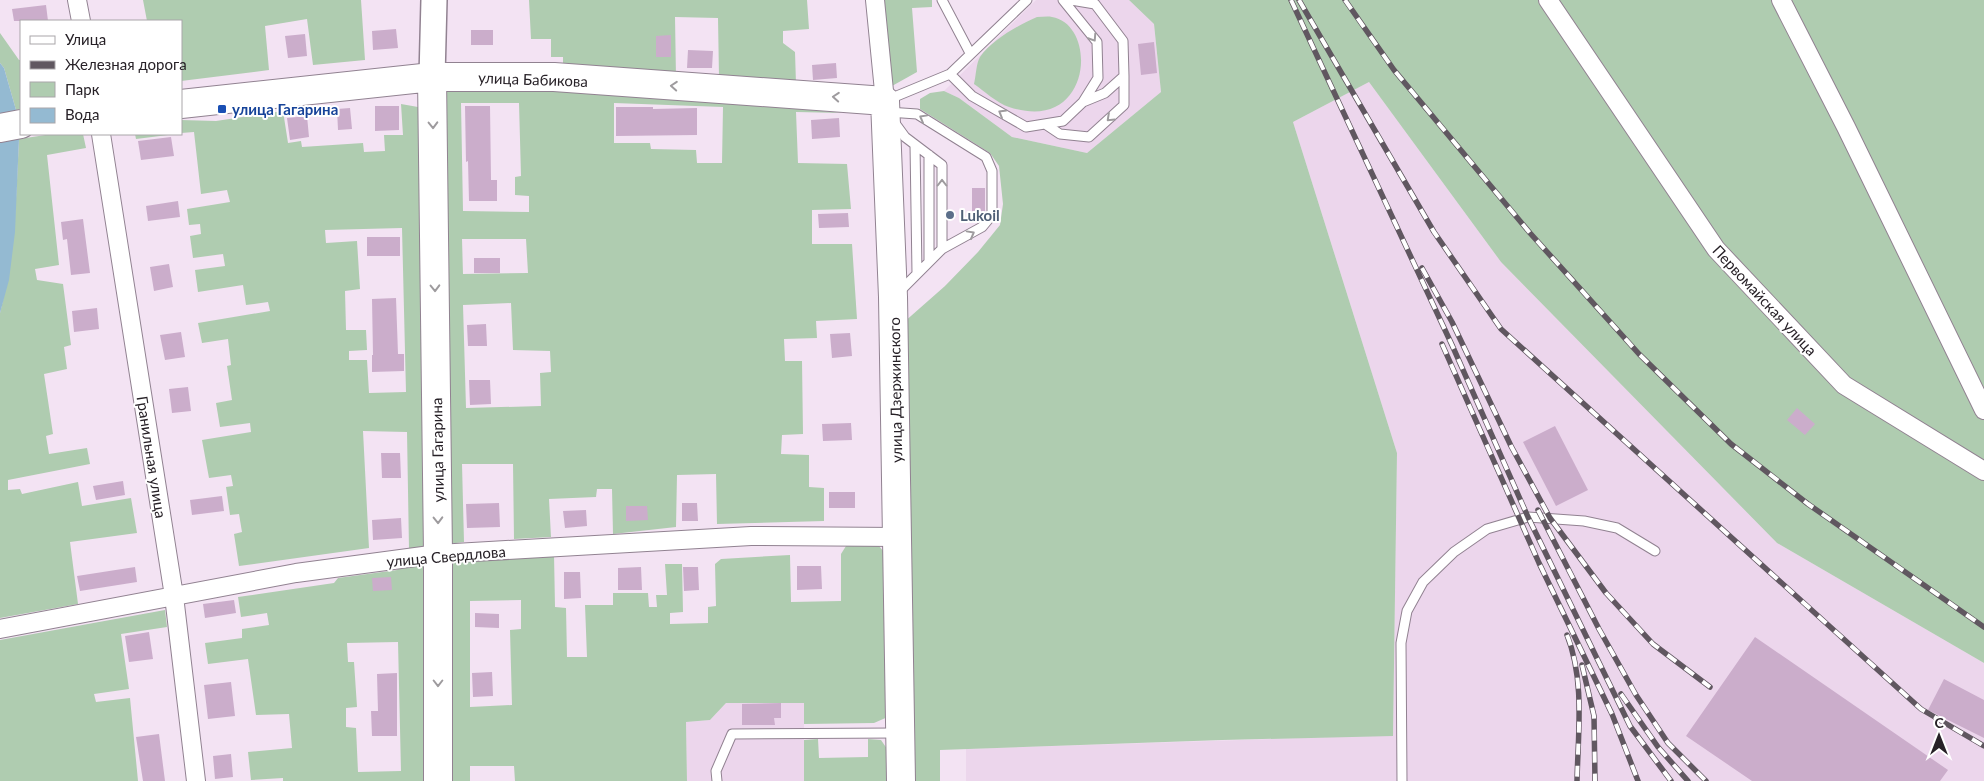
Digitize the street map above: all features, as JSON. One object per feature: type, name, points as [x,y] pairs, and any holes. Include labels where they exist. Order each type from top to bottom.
[{"type":"main road","name":"улица Бабикова","points":[[182,104],[432,77],[554,77],[885,106]]},
{"type":"main road","name":"улица Гагарина","points":[[432,77],[438,554],[438,781]]},
{"type":"main road","name":"улица Дзержинского","points":[[885,106],[893,297],[901,781]]},
{"type":"main road","points":[[0,128],[20,124]]},
{"type":"street","points":[[77,0],[81,20]]},
{"type":"street","name":"улица Гагарина","points":[[432,77],[434,0]]},
{"type":"street","name":"улица Дзержинского","points":[[875,0],[885,106]]},
{"type":"street","name":"Первомайская улица","points":[[1548,0],[1716,249],[1844,385],[1984,471]]},
{"type":"street","points":[[1781,0],[1846,127],[1984,410]]},
{"type":"street","name":"Гранильная улица","points":[[100,135],[174,596],[196,781]]},
{"type":"street","name":"улица Свердлова","points":[[0,629],[296,573],[438,554],[751,536],[898,537]]},
{"type":"lane","points":[[942,0],[970,54]]},
{"type":"lane","points":[[885,106],[950,74],[1028,0]]},
{"type":"lane","points":[[950,74],[972,96],[1026,127],[1063,121],[1083,102],[1098,78],[1098,42],[1063,0]]},
{"type":"lane","points":[[1045,124],[1060,134],[1089,137],[1124,105],[1123,41],[1095,4],[1071,0]]},
{"type":"lane","points":[[1083,102],[1105,93],[1124,76]]},
{"type":"lane","points":[[885,106],[905,137],[942,164],[942,249]]},
{"type":"lane","points":[[885,106],[917,114],[986,157],[992,171],[992,215],[982,228],[942,249],[893,297]]},
{"type":"lane","points":[[915,146],[917,273]]},
{"type":"lane","points":[[929,155],[929,261]]},
{"type":"lane","points":[[1402,781],[1401,643],[1408,611],[1423,582],[1454,552],[1488,529],[1528,517],[1584,521],[1617,528],[1655,551]]},
{"type":"lane","points":[[716,781],[716,770],[732,734],[899,733]]},
{"type":"shaded area","points":[[1036,0],[1129,0],[1154,24],[1161,92],[1087,153],[1012,137],[959,98],[944,91]]},
{"type":"shaded area","points":[[1369,82],[1501,262],[1777,543],[1984,663],[1984,781],[966,781],[966,749],[1393,735],[1397,453],[1293,122]]},
{"type":"shaded area","points":[[726,703],[804,703],[804,781],[687,781],[686,722],[710,720]]},
{"type":"green space","points":[[143,0],[361,0],[365,60],[313,65],[307,19],[265,26],[269,70],[182,81],[182,20],[147,20]]},
{"type":"green space","points":[[529,0],[807,0],[809,29],[783,31],[783,43],[795,52],[796,84],[719,77],[718,18],[675,17],[676,78],[563,63],[563,57],[551,57],[551,39],[531,39]]},
{"type":"green space","points":[[884,0],[932,0],[932,7],[912,8],[917,72],[892,86]]},
{"type":"green space","points":[[1129,0],[1984,0],[1984,663],[1777,543],[1501,262],[1369,82],[1293,122],[1397,453],[1393,736],[940,750],[940,781],[910,781],[903,323],[945,286],[978,252],[1000,225],[1003,204],[999,166],[990,153],[920,109],[920,99],[930,93],[944,91],[959,98],[1012,137],[1087,153],[1161,92],[1154,24]]},
{"type":"green space","points":[[1037,17],[1052,17],[1067,24],[1077,38],[1081,56],[1079,76],[1071,93],[1057,106],[1037,112],[1004,105],[974,84],[980,57],[985,51],[1006,34]]},
{"type":"green space","points":[[0,33],[20,60],[20,109],[16,110],[4,68],[0,63]]},
{"type":"green space","points":[[595,89],[843,113],[796,112],[798,163],[847,164],[851,209],[812,210],[812,244],[852,244],[857,319],[816,321],[817,338],[784,339],[785,361],[802,361],[803,434],[782,435],[781,454],[809,455],[809,487],[824,488],[824,521],[717,524],[716,474],[677,475],[676,527],[613,534],[612,489],[597,489],[596,497],[549,499],[551,537],[514,539],[513,464],[462,464],[464,542],[448,544],[443,92]],"holes":[[[461,103],[519,103],[521,176],[515,177],[515,195],[529,196],[529,212],[463,211]],[[614,103],[723,107],[722,163],[697,163],[696,150],[651,149],[650,143],[614,143]],[[462,239],[526,239],[528,273],[463,274]],[[511,303],[513,350],[550,351],[551,372],[540,373],[541,406],[466,408],[463,305]]]},
{"type":"green space","points":[[401,104],[418,107],[423,128],[429,546],[409,549],[407,432],[363,431],[369,548],[239,566],[234,534],[242,532],[239,514],[230,515],[226,487],[233,486],[231,475],[209,478],[202,440],[251,432],[250,423],[220,427],[216,403],[232,400],[227,366],[231,365],[228,339],[202,343],[198,323],[270,311],[268,302],[246,305],[243,285],[198,292],[195,270],[225,266],[223,254],[193,258],[190,236],[201,234],[200,224],[189,225],[187,209],[230,202],[227,190],[201,194],[194,132],[182,133],[182,120],[216,121],[283,111],[288,143],[301,141],[302,147],[363,143],[364,152],[385,151],[384,135],[403,135]],"holes":[[[402,228],[406,392],[369,393],[367,360],[349,360],[349,351],[367,350],[366,330],[346,330],[345,291],[360,289],[357,241],[326,243],[325,230]]]},
{"type":"green space","points":[[45,135],[83,135],[86,148],[47,155],[59,265],[35,269],[37,280],[63,284],[71,345],[64,347],[67,369],[44,374],[53,434],[46,436],[49,454],[87,448],[90,464],[8,480],[8,490],[20,489],[22,494],[78,482],[82,506],[131,498],[137,533],[70,542],[78,604],[0,618],[0,313],[12,248],[19,139]]},
{"type":"green space","points":[[135,135],[168,135],[136,139]]},
{"type":"green space","points":[[846,546],[879,546],[888,557],[890,716],[874,723],[804,724],[804,703],[726,703],[710,720],[686,722],[687,781],[515,781],[514,766],[470,766],[470,781],[447,781],[447,561],[554,554],[555,607],[566,608],[567,657],[587,657],[585,605],[613,605],[613,593],[648,593],[649,607],[657,607],[656,595],[667,595],[665,564],[682,564],[683,612],[670,613],[670,624],[708,623],[708,607],[716,606],[715,564],[721,559],[790,555],[791,602],[841,601],[841,554]],"holes":[[[521,600],[521,629],[510,630],[512,705],[470,707],[470,601]]]},
{"type":"green space","points":[[429,564],[430,781],[283,781],[283,778],[251,780],[248,752],[292,748],[289,714],[256,715],[248,659],[208,664],[205,643],[242,638],[242,629],[269,625],[267,613],[241,617],[238,597],[334,583],[338,578],[397,570],[399,567]],"holes":[[[398,642],[401,771],[358,772],[356,728],[346,727],[346,708],[357,707],[354,662],[348,662],[347,643]]]},
{"type":"green space","points":[[165,610],[167,627],[121,634],[129,689],[94,694],[96,702],[130,698],[138,781],[0,781],[0,640]]},
{"type":"green space","points":[[818,739],[819,758],[868,757],[868,739],[881,740],[894,759],[895,781],[804,781],[804,740]]},
{"type":"water","points":[[0,63],[4,68],[16,110],[19,139],[15,232],[9,280],[0,313]]},
{"type":"building","points":[[46,5],[48,20],[14,21],[12,9]]},
{"type":"building","points":[[396,29],[398,48],[373,50],[372,31]]},
{"type":"building","points":[[471,30],[493,30],[493,45],[471,45]]},
{"type":"building","points":[[305,34],[307,56],[288,58],[285,36]]},
{"type":"building","points":[[671,35],[671,57],[656,57],[656,36]]},
{"type":"building","points":[[1154,42],[1157,73],[1141,75],[1138,44]]},
{"type":"building","points":[[688,50],[713,51],[712,68],[687,68]]},
{"type":"building","points":[[836,63],[837,78],[813,80],[812,65]]},
{"type":"building","points":[[375,106],[399,106],[399,130],[375,131]]},
{"type":"building","points":[[465,106],[490,106],[491,180],[497,180],[497,201],[469,201]]},
{"type":"building","points":[[616,107],[653,107],[653,109],[697,108],[697,135],[616,136]]},
{"type":"building","points":[[350,108],[352,129],[338,130],[337,109]]},
{"type":"building","points":[[307,116],[309,137],[290,140],[287,118]]},
{"type":"building","points":[[839,118],[840,137],[812,139],[811,120]]},
{"type":"building","points":[[171,137],[174,156],[141,160],[138,141]]},
{"type":"building","points":[[972,188],[985,188],[985,212],[972,212]]},
{"type":"building","points":[[178,201],[180,217],[148,221],[146,206]]},
{"type":"building","points":[[848,213],[849,227],[819,228],[818,214]]},
{"type":"building","points":[[83,219],[90,273],[71,275],[67,239],[63,240],[61,222]]},
{"type":"building","points":[[367,237],[400,237],[400,256],[367,256]]},
{"type":"building","points":[[474,258],[500,258],[500,273],[474,273]]},
{"type":"building","points":[[169,264],[173,287],[154,291],[150,267]]},
{"type":"building","points":[[396,298],[398,354],[404,354],[404,371],[372,372],[372,299]]},
{"type":"building","points":[[97,308],[99,329],[74,332],[72,311]]},
{"type":"building","points":[[486,324],[487,346],[468,346],[467,325]]},
{"type":"building","points":[[181,332],[185,357],[165,360],[160,335]]},
{"type":"building","points":[[850,333],[852,356],[832,358],[830,334]]},
{"type":"building","points":[[469,380],[490,380],[491,404],[470,405]]},
{"type":"building","points":[[188,387],[191,411],[172,413],[169,389]]},
{"type":"building","points":[[1797,408],[1815,424],[1805,435],[1787,420]]},
{"type":"building","points":[[851,423],[852,440],[823,441],[822,424]]},
{"type":"building","points":[[1555,426],[1588,490],[1556,506],[1523,442]]},
{"type":"building","points":[[381,453],[400,453],[401,478],[382,478]]},
{"type":"building","points":[[123,481],[125,495],[96,500],[93,486]]},
{"type":"building","points":[[829,492],[855,492],[855,508],[829,508]]},
{"type":"building","points":[[222,496],[224,511],[192,515],[190,500]]},
{"type":"building","points":[[499,503],[500,527],[467,528],[466,504]]},
{"type":"building","points":[[682,503],[697,503],[698,521],[682,521]]},
{"type":"building","points":[[626,506],[647,506],[648,520],[626,521]]},
{"type":"building","points":[[586,510],[587,526],[565,528],[563,511]]},
{"type":"building","points":[[401,518],[402,538],[373,540],[372,520]]},
{"type":"building","points":[[797,566],[821,566],[822,589],[797,590]]},
{"type":"building","points":[[135,567],[137,582],[80,591],[77,576]]},
{"type":"building","points":[[641,567],[642,590],[618,590],[618,568]]},
{"type":"building","points":[[683,567],[698,567],[699,590],[684,591]]},
{"type":"building","points":[[564,572],[580,572],[581,598],[564,599]]},
{"type":"building","points":[[391,577],[392,590],[373,591],[372,578]]},
{"type":"building","points":[[234,600],[236,613],[205,618],[203,604]]},
{"type":"building","points":[[475,613],[499,614],[499,628],[475,627]]},
{"type":"building","points":[[149,632],[153,659],[129,662],[125,636]]},
{"type":"building","points":[[1755,637],[1948,770],[1940,781],[1752,781],[1686,736]]},
{"type":"building","points":[[492,672],[493,696],[473,697],[472,673]]},
{"type":"building","points":[[397,673],[397,736],[372,736],[371,711],[378,711],[377,674]]},
{"type":"building","points":[[1944,679],[1984,700],[1984,738],[1928,710]]},
{"type":"building","points":[[231,682],[235,716],[208,719],[204,685]]},
{"type":"building","points":[[781,703],[781,718],[774,718],[775,725],[742,725],[742,704]]},
{"type":"building","points":[[159,734],[165,781],[143,781],[136,737]]},
{"type":"building","points":[[231,754],[233,777],[215,779],[213,756]]},
{"type":"railway","points":[[1291,0],[1452,345],[1528,517],[1630,726],[1671,781]]},
{"type":"railway","points":[[1299,0],[1434,232],[1501,329],[1921,709],[1984,746]]},
{"type":"railway","points":[[1345,0],[1394,70],[1530,233],[1639,354],[1731,444],[1808,504],[1984,627]]},
{"type":"railway","points":[[1422,268],[1452,322],[1511,446],[1550,518],[1606,593],[1653,644],[1710,687]]},
{"type":"railway","points":[[1442,344],[1539,563],[1612,714],[1638,781]]},
{"type":"railway","points":[[1538,510],[1599,629],[1636,695],[1668,743],[1706,781]]},
{"type":"railway","points":[[1567,635],[1573,652],[1578,688],[1577,781]]},
{"type":"railway","points":[[1582,665],[1594,716],[1595,781]]},
{"type":"railway","points":[[1621,694],[1658,747],[1688,781]]},
{"type":"place","name":"улица Гагарина","points":[[222,109]]},
{"type":"place","name":"Lukoil","points":[[950,215]]}]
